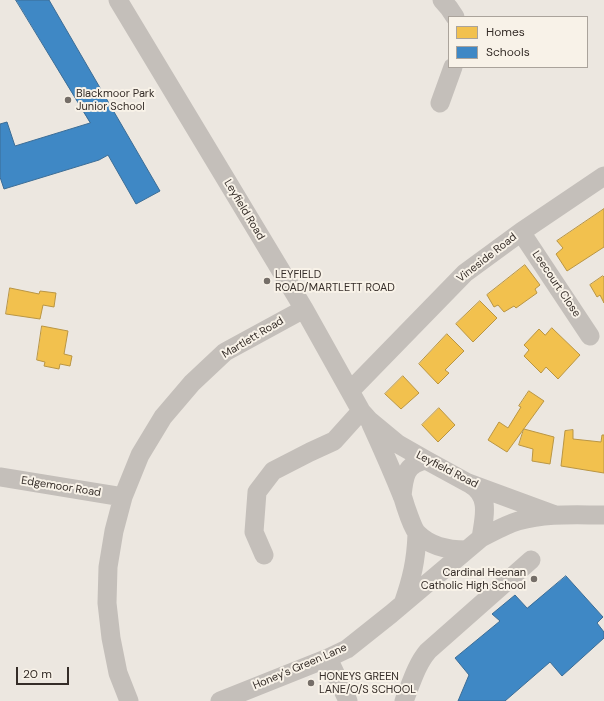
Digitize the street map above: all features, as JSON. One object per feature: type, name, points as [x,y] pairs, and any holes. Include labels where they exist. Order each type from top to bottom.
[{"type":"street","name":"Leyfield Road","points":[[118,0],[304,309],[350,391],[366,415],[417,534]]},
{"type":"street","points":[[442,0],[454,16]]},
{"type":"street","points":[[440,103],[453,68]]},
{"type":"street","name":"Vineside Road","points":[[350,391],[465,273],[521,232],[604,176]]},
{"type":"street","name":"Leecourt Close","points":[[521,232],[590,336]]},
{"type":"street","name":"Martlett Road","points":[[129,701],[118,673],[111,638],[107,603],[108,567],[112,538],[123,497],[140,455],[163,417],[192,382],[226,352],[304,309]]},
{"type":"street","name":"Leyfield Road","points":[[366,415],[398,444],[468,483],[555,515]]},
{"type":"street","points":[[264,555],[254,532],[257,492],[273,471],[334,441],[366,415]]},
{"type":"street","points":[[402,496],[403,479],[409,468],[414,464],[426,460]]},
{"type":"street","name":"Edgemoor Road","points":[[0,477],[123,497]]},
{"type":"street","points":[[468,483],[478,490],[485,504],[481,538]]},
{"type":"street","points":[[555,515],[604,515]]},
{"type":"street","name":"Honey's Green Lane","points":[[220,701],[347,649],[481,538],[517,521],[555,515]]},
{"type":"street","points":[[417,534],[440,548],[466,550]]},
{"type":"street","points":[[403,604],[414,569],[417,534]]},
{"type":"street","points":[[404,701],[421,661],[428,651],[532,560]]},
{"type":"street","points":[[328,658],[348,701]]},
{"type":"building: Homes","points":[[604,209],[604,247],[567,271],[556,254],[563,248],[557,241]]},
{"type":"building: Homes","points":[[525,265],[540,285],[535,289],[537,293],[516,308],[514,306],[504,312],[498,305],[494,307],[487,295]]},
{"type":"building: Homes","points":[[603,276],[604,303],[600,295],[597,297],[590,285]]},
{"type":"building: Homes","points":[[10,288],[39,294],[40,291],[56,293],[54,307],[43,305],[40,319],[6,314]]},
{"type":"building: Homes","points":[[480,301],[497,318],[473,342],[456,324]]},
{"type":"building: Homes","points":[[42,326],[68,331],[64,354],[72,356],[70,366],[60,364],[59,369],[44,366],[45,362],[37,360]]},
{"type":"building: Homes","points":[[552,328],[580,355],[558,379],[546,367],[541,373],[524,356],[529,350],[524,345],[539,329],[545,335]]},
{"type":"building: Homes","points":[[447,334],[464,351],[445,370],[449,373],[438,384],[419,364]]},
{"type":"building: Homes","points":[[403,376],[419,393],[401,409],[385,394]]},
{"type":"building: Homes","points":[[529,391],[544,401],[507,452],[488,440],[499,422],[508,428],[521,407],[519,406]]},
{"type":"building: Homes","points":[[439,408],[455,425],[438,442],[422,425]]},
{"type":"building: Homes","points":[[524,429],[554,437],[550,464],[532,461],[533,449],[519,445]]},
{"type":"building: Homes","points":[[573,430],[573,439],[601,442],[602,435],[604,435],[604,473],[561,466],[565,431]]},
{"type":"building: Schools","points":[[16,0],[49,0],[160,191],[136,204],[108,155],[99,160],[4,189],[0,177],[0,124],[7,122],[15,146],[90,123]]},
{"type":"building: Schools","points":[[566,576],[603,617],[597,623],[604,632],[604,638],[562,676],[550,662],[505,701],[458,701],[469,675],[455,658],[500,621],[492,614],[515,595],[527,608]]},
{"type":"place","name":"Blackmoor Park Junior School","points":[[68,100]]},
{"type":"place","name":"LEYFIELD ROAD/MARTLETT ROAD","points":[[267,281]]},
{"type":"place","name":"Cardinal Heenan Catholic High School","points":[[534,579]]},
{"type":"place","name":"HONEYS GREEN LANE/O/S SCHOOL","points":[[311,683]]}]
